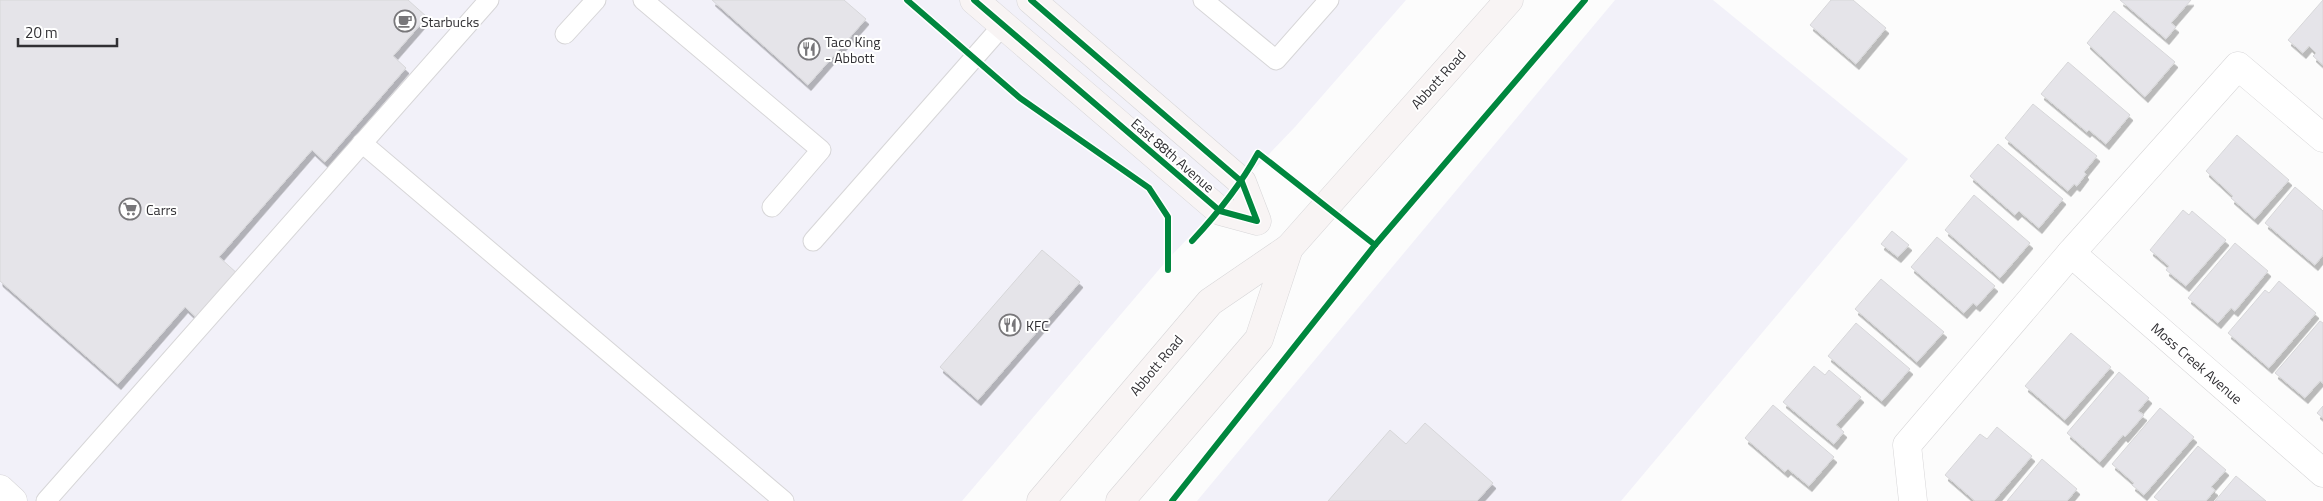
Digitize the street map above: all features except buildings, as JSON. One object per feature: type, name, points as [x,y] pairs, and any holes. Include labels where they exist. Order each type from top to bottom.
[{"type":"main road","name":"East 88th Avenue","points":[[974,0],[1220,211],[1258,221],[1289,248]]},
{"type":"main road","name":"East 88th Avenue","points":[[1031,0],[1242,182],[1258,221]]},
{"type":"main road","name":"Abbott Road","points":[[1040,501],[1210,302],[1289,248],[1509,0]]},
{"type":"main road","name":"Abbott Road","points":[[1120,501],[1259,339],[1289,248]]},
{"type":"street","points":[[1913,501],[1906,446],[2071,253],[2238,66],[2323,138]]},
{"type":"street","name":"Moss Creek Avenue","points":[[2071,253],[2323,473]]},
{"type":"street","points":[[0,489],[13,501]]},
{"type":"lane","points":[[46,501],[489,0]]},
{"type":"lane","points":[[565,34],[596,0]]},
{"type":"lane","points":[[643,0],[821,150],[772,207]]},
{"type":"lane","points":[[1202,0],[1276,60],[1329,0]]},
{"type":"lane","points":[[813,241],[1002,25]]},
{"type":"lane","points":[[362,144],[784,501]]},
{"type":"shaded area","points":[[0,0],[1406,0],[1295,127],[1168,259],[962,501],[0,501]]},
{"type":"shaded area","points":[[1615,0],[1713,0],[1908,159],[1621,501],[1197,501]]},
{"type":"cycle path","points":[[907,0],[1020,98],[1149,188],[1168,217],[1168,270]]},
{"type":"cycle path","points":[[974,0],[1220,211],[1257,221],[1242,182],[1031,0]]},
{"type":"cycle path","points":[[1172,501],[1375,245],[1585,0]]},
{"type":"cycle path","points":[[1192,241],[1228,199],[1258,153],[1375,245]]},
{"type":"place","name":"Starbucks","points":[[405,21]]},
{"type":"place","name":"Taco King - Abbott","points":[[809,49]]},
{"type":"place","name":"Carrs","points":[[130,209]]},
{"type":"place","name":"KFC","points":[[1010,325]]}]
